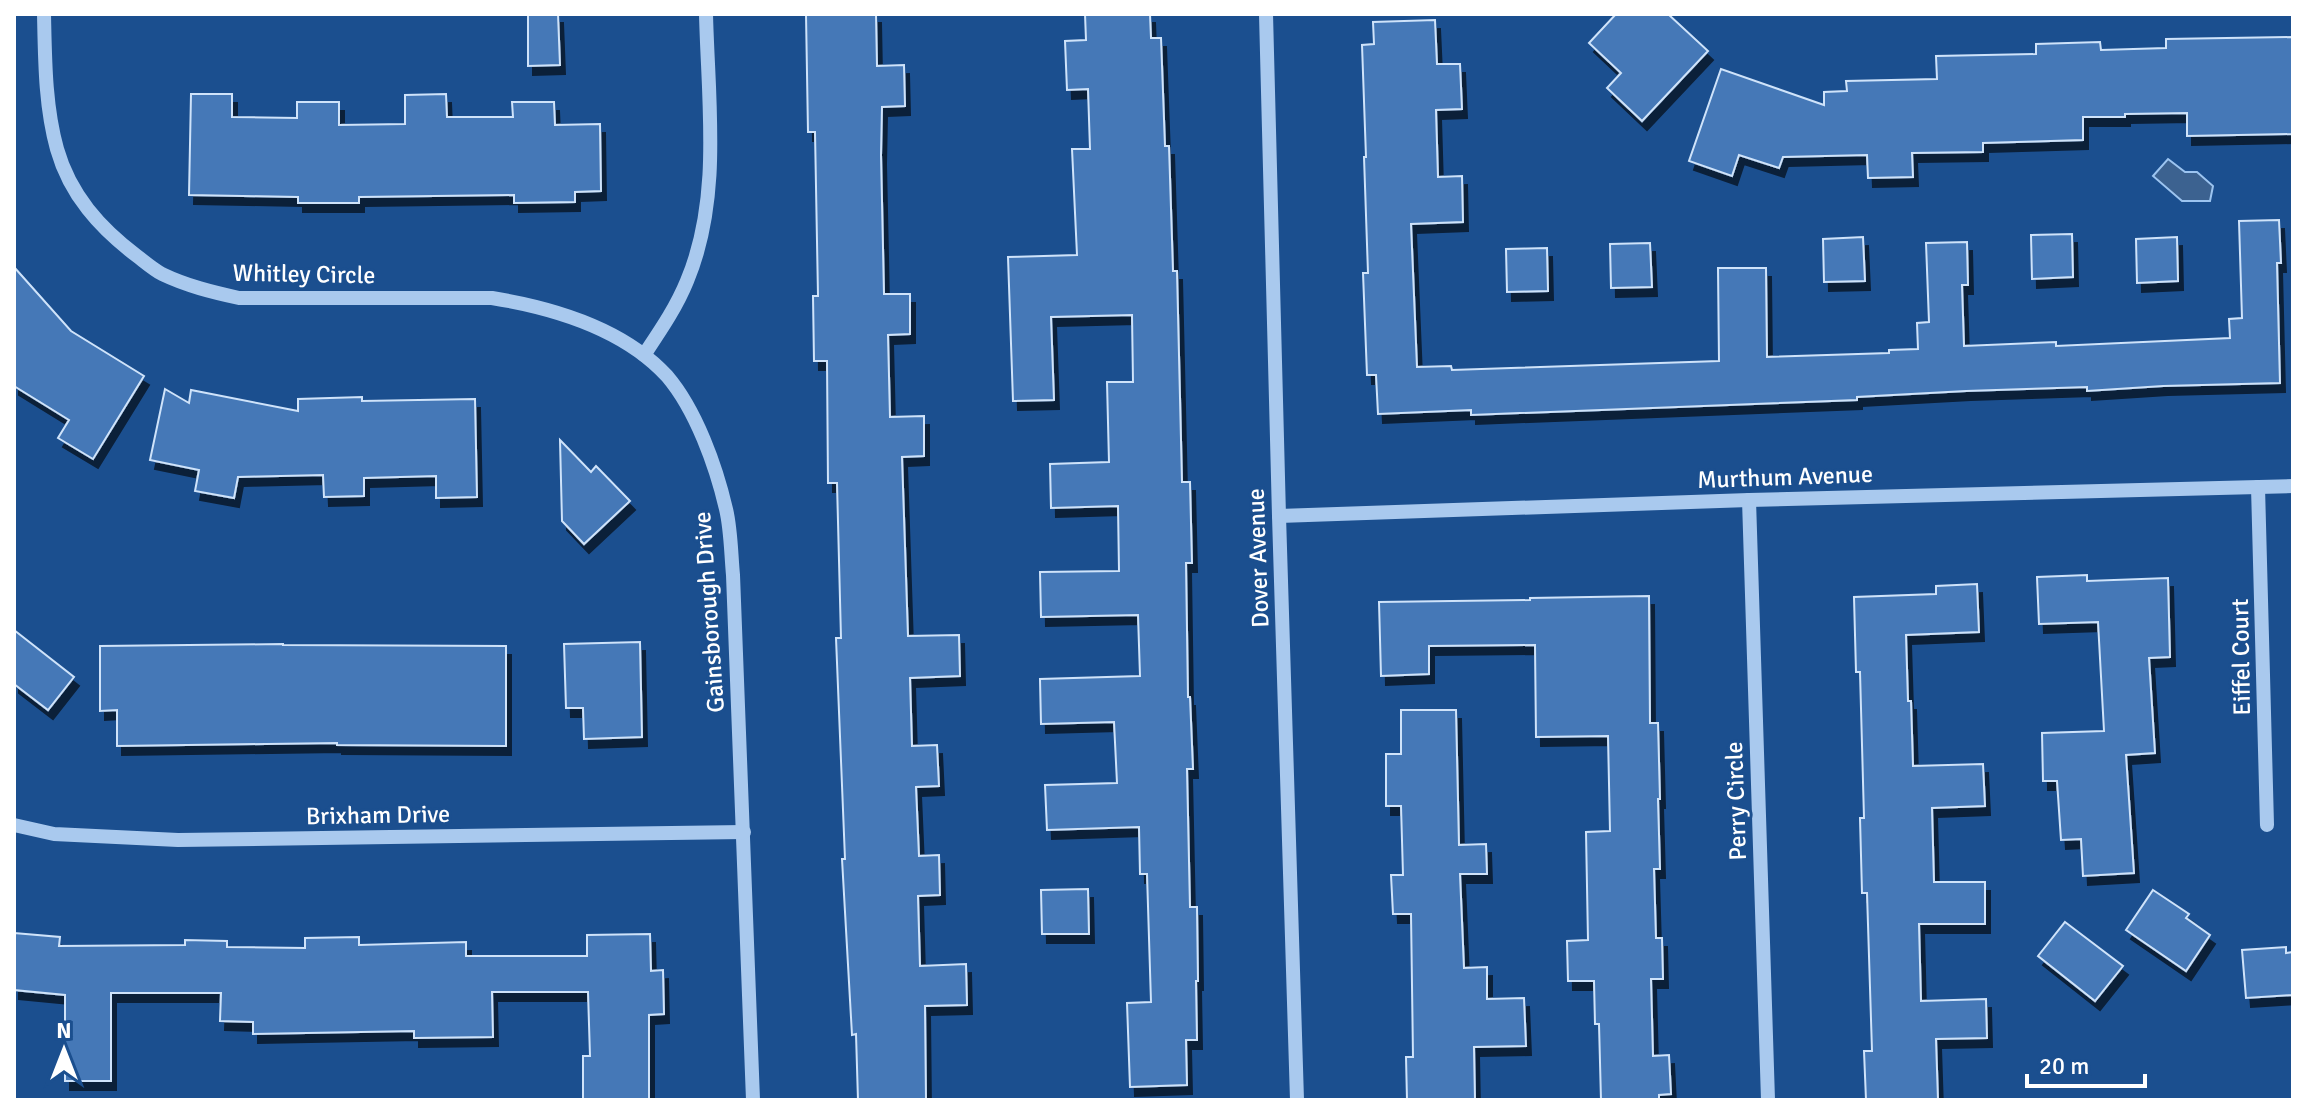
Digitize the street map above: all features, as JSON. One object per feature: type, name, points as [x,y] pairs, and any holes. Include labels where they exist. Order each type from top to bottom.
[{"type":"street","name":"Whitley Circle","points":[[44,14],[50,111],[57,149],[71,186],[96,220],[160,273],[199,289],[239,298],[492,298],[531,304],[570,315],[644,355]]},
{"type":"street","points":[[644,355],[672,313],[688,280],[706,210],[710,170],[706,14]]},
{"type":"street","name":"Dover Avenue","points":[[1266,14],[1297,1100]]},
{"type":"street","name":"Gainsborough Drive","points":[[644,355],[667,377],[685,402],[710,454],[727,511],[733,575],[753,1100]]},
{"type":"street","name":"Murthum Avenue","points":[[1279,516],[2293,486]]},
{"type":"street","name":"Eiffel Court","points":[[2258,487],[2267,825]]},
{"type":"street","name":"Perry Circle","points":[[1749,500],[1768,1100]]},
{"type":"street","name":"Brixham Drive","points":[[14,825],[54,834],[178,840],[744,832]]},
{"type":"water","points":[[2168,159],[2185,172],[2197,172],[2213,186],[2210,201],[2182,201],[2153,176]]},
{"type":"building","points":[[528,14],[558,14],[560,65],[528,66]]},
{"type":"building","points":[[806,14],[876,14],[877,66],[904,65],[905,106],[882,107],[881,155],[884,294],[910,294],[910,334],[888,335],[890,417],[924,416],[924,456],[902,457],[908,636],[959,635],[960,676],[910,678],[912,746],[937,745],[939,786],[916,787],[919,856],[939,855],[940,895],[918,896],[920,966],[966,964],[967,1005],[925,1006],[926,1100],[858,1100],[842,859],[845,859],[836,638],[841,638],[837,483],[828,483],[827,361],[814,361],[813,296],[818,296],[815,132],[808,132]]},
{"type":"building","points":[[1085,14],[1150,14],[1151,38],[1161,38],[1165,146],[1169,146],[1173,271],[1177,271],[1182,482],[1190,482],[1192,563],[1186,563],[1188,697],[1193,769],[1187,769],[1190,907],[1197,907],[1198,981],[1197,1040],[1186,1040],[1187,1085],[1130,1087],[1127,1003],[1151,1002],[1147,874],[1140,874],[1139,827],[1047,830],[1045,785],[1117,783],[1114,722],[1041,724],[1040,679],[1140,676],[1138,615],[1041,617],[1040,572],[1119,571],[1118,506],[1051,508],[1050,464],[1109,462],[1107,382],[1133,382],[1132,315],[1051,317],[1054,400],[1013,401],[1008,257],[1077,255],[1072,149],[1090,149],[1088,89],[1067,90],[1065,41],[1086,40]]},
{"type":"building","points":[[1616,14],[1668,14],[1708,51],[1642,121],[1607,88],[1621,73],[1589,43]]},
{"type":"building","points":[[1435,20],[1437,64],[1460,64],[1462,109],[1436,110],[1438,177],[1462,176],[1463,222],[1411,224],[1417,367],[1451,366],[1452,370],[1719,361],[1718,268],[1766,268],[1767,357],[1889,353],[1889,350],[1918,349],[1917,323],[1929,322],[1926,243],[1967,242],[1968,285],[1962,285],[1964,346],[2056,342],[2056,346],[2230,338],[2229,319],[2242,318],[2239,221],[2279,220],[2280,383],[2087,391],[2087,387],[1966,391],[1857,397],[1857,400],[1471,415],[1471,410],[1378,414],[1376,375],[1367,375],[1363,273],[1368,273],[1362,45],[1374,44],[1373,22]]},
{"type":"building","points":[[2293,37],[2293,134],[2187,136],[2187,113],[2125,114],[2125,117],[2083,117],[2083,140],[1983,143],[1983,152],[1912,153],[1913,177],[1868,178],[1867,155],[1783,157],[1779,168],[1739,155],[1732,176],[1689,161],[1721,69],[1824,105],[1824,92],[1847,91],[1846,81],[1937,79],[1936,56],[2036,54],[2036,44],[2100,42],[2101,50],[2166,48],[2166,39]]},
{"type":"building","points":[[191,94],[232,94],[232,117],[297,118],[297,102],[339,102],[339,125],[405,124],[405,95],[446,94],[447,117],[513,117],[512,102],[554,102],[555,125],[600,124],[601,191],[575,192],[575,202],[514,203],[514,195],[359,197],[359,203],[298,203],[298,197],[189,195]]},
{"type":"building","points":[[2072,234],[2073,277],[2032,279],[2031,235]]},
{"type":"building","points":[[1863,237],[1865,281],[1824,282],[1823,239]]},
{"type":"building","points":[[2177,237],[2178,281],[2137,283],[2136,239]]},
{"type":"building","points":[[1650,243],[1652,287],[1611,288],[1610,244]]},
{"type":"building","points":[[1547,248],[1548,291],[1507,292],[1506,249]]},
{"type":"building","points":[[14,267],[71,331],[144,376],[93,459],[58,438],[69,420],[14,386]]},
{"type":"building","points":[[165,389],[189,403],[191,390],[298,411],[298,399],[475,399],[477,497],[436,498],[436,476],[364,478],[364,496],[324,497],[323,475],[238,477],[234,498],[195,491],[199,470],[150,460]]},
{"type":"building","points":[[560,440],[591,472],[596,466],[630,501],[584,544],[562,521]]},
{"type":"building","points":[[2087,575],[2087,581],[2168,578],[2170,657],[2149,658],[2155,753],[2126,755],[2134,873],[2083,876],[2081,839],[2061,840],[2057,781],[2043,781],[2042,733],[2104,731],[2098,622],[2039,624],[2037,577]]},
{"type":"building","points":[[1977,584],[1979,632],[1906,635],[1913,766],[1983,764],[1985,806],[1932,808],[1934,882],[1985,882],[1985,924],[1919,924],[1921,1001],[1986,999],[1987,1038],[1936,1039],[1938,1100],[1866,1100],[1864,1051],[1872,1051],[1867,893],[1862,893],[1860,818],[1864,818],[1860,672],[1856,672],[1854,597],[1936,594],[1936,586]]},
{"type":"building","points":[[1649,596],[1650,723],[1658,723],[1660,799],[1660,869],[1654,869],[1656,938],[1662,938],[1663,979],[1651,979],[1653,1056],[1669,1055],[1671,1094],[1659,1095],[1659,1100],[1601,1100],[1599,1024],[1595,1024],[1594,981],[1568,981],[1567,941],[1588,940],[1586,832],[1610,831],[1608,736],[1536,737],[1535,645],[1429,646],[1429,674],[1381,676],[1379,602]]},
{"type":"building","points":[[14,630],[74,677],[48,710],[14,684]]},
{"type":"building","points":[[640,642],[642,737],[584,739],[583,708],[566,708],[564,644]]},
{"type":"building","points":[[100,646],[506,646],[506,746],[337,743],[117,746],[117,710],[100,711]]},
{"type":"building","points":[[1401,710],[1456,710],[1459,845],[1486,844],[1487,874],[1460,874],[1464,968],[1487,967],[1487,999],[1524,998],[1526,1046],[1474,1047],[1475,1100],[1407,1100],[1406,1057],[1413,1057],[1411,914],[1393,914],[1391,875],[1403,875],[1401,806],[1386,806],[1386,754],[1401,754]]},
{"type":"building","points":[[1088,889],[1089,934],[1042,934],[1041,890]]},
{"type":"building","points":[[2153,890],[2189,914],[2186,918],[2210,935],[2186,971],[2126,930]]},
{"type":"building","points":[[2065,922],[2123,966],[2095,1001],[2038,956]]},
{"type":"building","points":[[14,933],[60,937],[59,946],[185,945],[185,940],[227,941],[227,947],[305,948],[305,938],[359,937],[359,945],[466,942],[466,956],[587,956],[587,935],[650,934],[651,971],[663,970],[664,1014],[649,1015],[649,1100],[583,1100],[583,1056],[590,1056],[588,992],[492,992],[493,1037],[414,1038],[414,1031],[253,1034],[253,1022],[220,1021],[221,993],[111,993],[111,1081],[65,1081],[65,995],[14,990]]},
{"type":"building","points":[[2286,947],[2286,953],[2293,952],[2293,995],[2246,998],[2242,950]]}]
